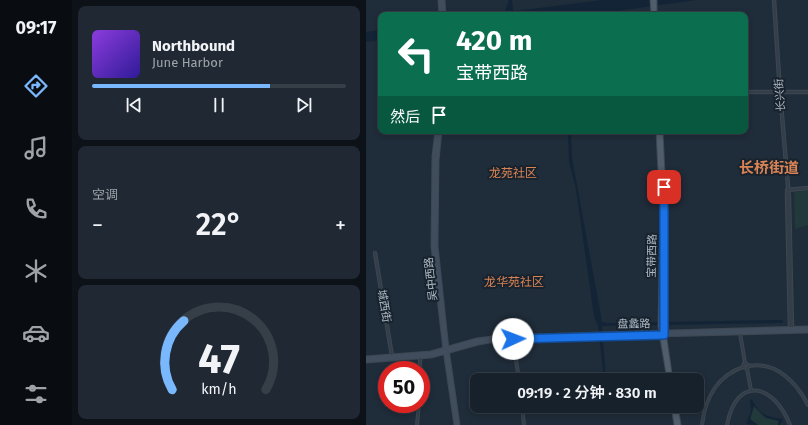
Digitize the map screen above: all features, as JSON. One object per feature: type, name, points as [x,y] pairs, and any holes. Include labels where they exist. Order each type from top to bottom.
[{"type":"main road","points":[[441,0],[443,12]]},
{"type":"main road","points":[[653,0],[654,12]]},
{"type":"main road","name":"吴中西路","points":[[439,134],[437,154],[436,246],[446,351],[457,425]]},
{"type":"main road","name":"宝带西路","points":[[660,134],[662,326],[669,373]]},
{"type":"main road","name":"盘蠡路","points":[[366,359],[420,355],[446,351],[488,338],[808,330]]},
{"type":"main road","points":[[675,413],[677,425]]},
{"type":"street","name":"长兴街","points":[[774,0],[787,190],[789,198],[791,330]]},
{"type":"street","points":[[748,92],[808,92]]},
{"type":"street","points":[[787,190],[808,188]]},
{"type":"street","name":"城西街","points":[[375,253],[392,357]]},
{"type":"street","points":[[702,425],[706,407],[712,391],[722,378],[743,367],[745,363],[740,331]]},
{"type":"street","points":[[513,337],[518,373]]},
{"type":"street","points":[[420,355],[420,361]]},
{"type":"street","points":[[745,363],[749,366],[769,367],[784,374],[801,391],[808,405]]},
{"type":"street","points":[[749,366],[747,369],[751,390]]},
{"type":"street","points":[[743,367],[747,369]]},
{"type":"street","points":[[726,425],[731,410],[738,397],[751,390],[764,392],[775,399],[782,407],[790,425]]},
{"type":"street","points":[[417,425],[418,413]]},
{"type":"street","points":[[523,413],[524,425]]},
{"type":"green space","points":[[808,190],[808,225],[795,229],[794,194],[795,192]]},
{"type":"green space","points":[[754,406],[763,416],[780,421],[778,425],[758,425],[751,421],[750,418]]},
{"type":"water","points":[[509,0],[512,0],[513,10],[516,11],[603,0],[696,0],[610,12],[502,12],[505,11]]},
{"type":"water","points":[[378,30],[378,40],[366,42],[366,32]]},
{"type":"water","points":[[568,134],[571,134],[572,158],[602,322],[783,320],[783,323],[602,326],[605,373],[603,373],[598,326],[594,316],[576,189],[569,162]]},
{"type":"water","points":[[752,399],[758,409],[764,414],[783,419],[780,425],[778,425],[779,421],[766,418],[754,406],[750,419],[758,425],[746,424],[751,411],[750,400]]},
{"type":"district","name":"长桥街道","points":[[769,168]]},
{"type":"district","name":"龙苑社区","points":[[513,173]]},
{"type":"district","name":"龙华苑社区","points":[[514,282]]},
{"type":"route","points":[[513,339],[664,335],[664,187]]}]
